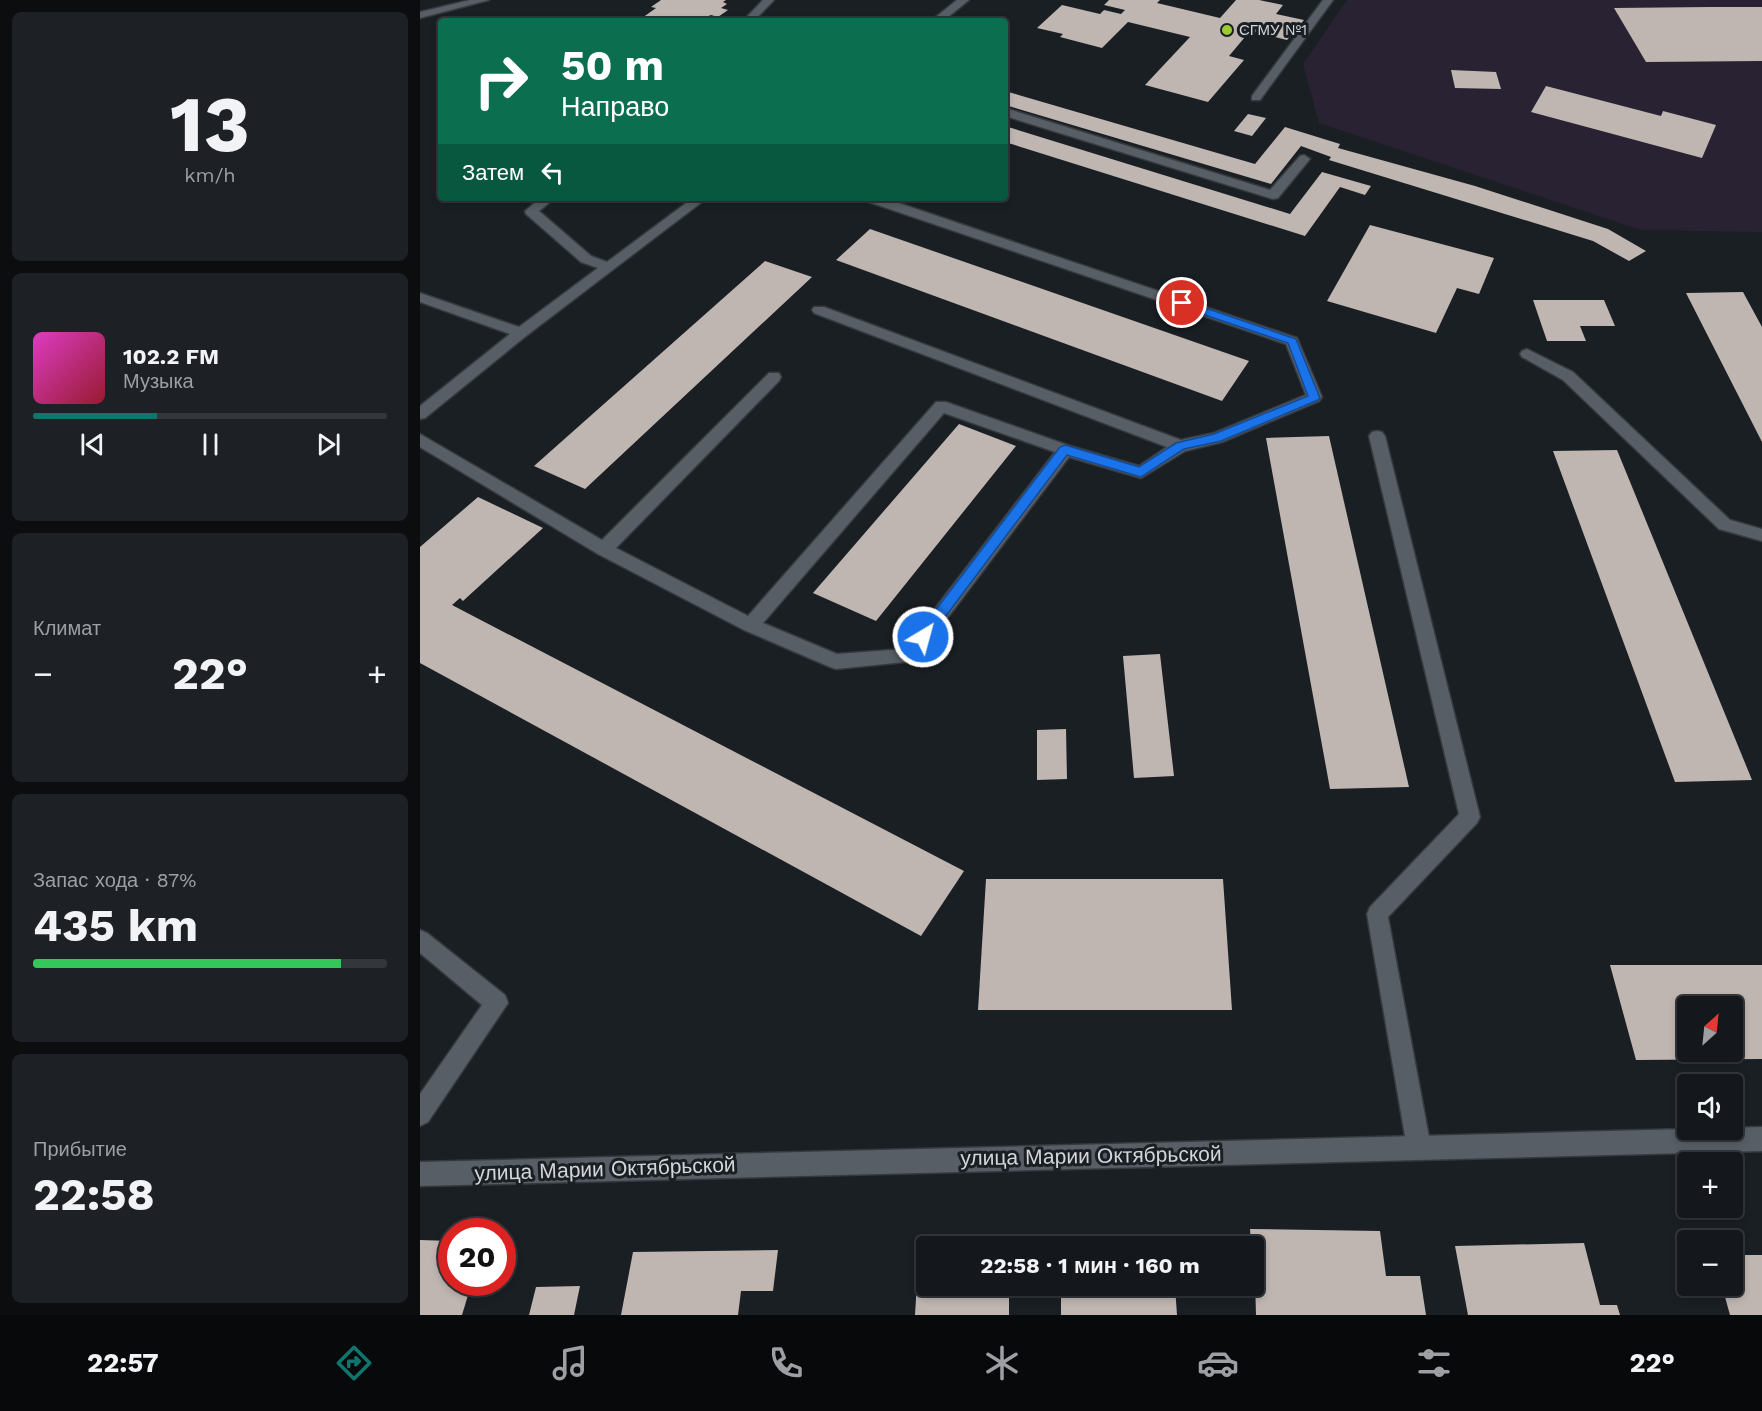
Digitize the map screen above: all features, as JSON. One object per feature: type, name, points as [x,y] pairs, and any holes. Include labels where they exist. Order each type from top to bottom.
[{"type":"street","points":[[420,15],[484,0]]},
{"type":"street","points":[[751,18],[769,0]]},
{"type":"street","points":[[940,18],[964,0]]},
{"type":"street","points":[[1256,98],[1328,0]]},
{"type":"street","points":[[1008,113],[1273,195],[1304,159]]},
{"type":"street","points":[[545,201],[531,211],[586,259],[609,267]]},
{"type":"street","points":[[420,414],[521,333],[697,201]]},
{"type":"street","points":[[750,625],[941,406],[1065,450],[1141,472],[1180,446],[1217,438],[1314,398],[1293,341],[881,201]]},
{"type":"street","points":[[420,297],[521,333]]},
{"type":"street","points":[[819,310],[1180,446]]},
{"type":"street","points":[[1527,354],[1568,376],[1725,525],[1762,535]]},
{"type":"street","points":[[604,549],[774,377]]},
{"type":"street","points":[[1377,436],[1470,817],[1377,914],[1419,1148]]},
{"type":"street","points":[[420,440],[604,549],[750,625],[836,662],[909,656],[1065,450]]},
{"type":"street","points":[[420,940],[497,1003],[420,1114]]},
{"type":"street","name":"улица Марии Октябрьской","points":[[420,1174],[1762,1139]]},
{"type":"shaded area","points":[[1347,0],[1762,0],[1762,232],[1641,230],[1319,123],[1303,64]]},
{"type":"building","points":[[661,0],[726,0],[723,2],[727,4],[721,8],[728,10],[718,17],[711,15],[704,18],[642,18],[656,8],[651,7]]},
{"type":"building","name":"СГМУ №1","points":[[1109,0],[1160,0],[1157,3],[1220,18],[1236,0],[1259,0],[1283,5],[1276,14],[1304,20],[1287,40],[1250,31],[1229,56],[1244,60],[1208,102],[1145,85],[1190,37],[1128,22],[1102,48],[1060,37],[1063,34],[1037,28],[1062,5],[1100,14],[1104,10],[1121,14],[1125,10],[1104,5]]},
{"type":"building","points":[[1762,7],[1762,61],[1646,62],[1614,8]]},
{"type":"building","points":[[1451,70],[1496,72],[1501,89],[1455,88]]},
{"type":"building","points":[[1546,86],[1661,116],[1663,111],[1716,125],[1702,158],[1531,112]]},
{"type":"building","points":[[1008,92],[1255,164],[1285,127],[1340,144],[1338,148],[1475,186],[1608,229],[1646,251],[1629,261],[1593,241],[1329,160],[1331,157],[1301,146],[1271,184],[1008,106]]},
{"type":"building","points":[[1248,114],[1266,118],[1252,136],[1234,131]]},
{"type":"building","points":[[1008,127],[1290,214],[1322,172],[1371,186],[1365,195],[1340,187],[1305,236],[1008,143]]},
{"type":"building","points":[[1370,225],[1494,258],[1479,294],[1457,288],[1436,333],[1327,301]]},
{"type":"building","points":[[870,229],[1249,361],[1222,401],[836,260]]},
{"type":"building","points":[[765,261],[812,277],[585,489],[534,466]]},
{"type":"building","points":[[1743,292],[1762,327],[1762,442],[1686,293]]},
{"type":"building","points":[[1533,300],[1604,300],[1615,326],[1580,326],[1586,341],[1547,341]]},
{"type":"building","points":[[959,424],[1016,446],[876,621],[813,593]]},
{"type":"building","points":[[1329,436],[1409,787],[1330,789],[1266,438]]},
{"type":"building","points":[[1617,450],[1752,780],[1675,782],[1553,451]]},
{"type":"building","points":[[478,497],[543,528],[463,601],[460,598],[452,605],[964,871],[921,936],[420,663],[420,547]]},
{"type":"building","points":[[1160,654],[1174,776],[1134,778],[1123,656]]},
{"type":"building","points":[[1066,729],[1067,779],[1037,780],[1037,730]]},
{"type":"building","points":[[986,879],[1223,879],[1232,1010],[978,1010]]},
{"type":"building","points":[[1610,965],[1762,965],[1762,1059],[1743,1059],[1743,996],[1677,996],[1677,1060],[1636,1060]]},
{"type":"building","points":[[1250,1229],[1380,1231],[1386,1276],[1420,1276],[1426,1315],[1256,1315],[1255,1296],[1264,1296],[1264,1236],[1250,1236]]},
{"type":"building","points":[[420,1240],[438,1241],[438,1296],[468,1296],[462,1315],[420,1315]]},
{"type":"building","points":[[1584,1243],[1600,1305],[1617,1305],[1620,1315],[1468,1315],[1455,1246]]},
{"type":"building","points":[[778,1250],[773,1291],[741,1291],[738,1315],[621,1315],[633,1252]]},
{"type":"building","points":[[1743,1255],[1762,1255],[1762,1315],[1730,1315],[1725,1296],[1743,1296]]},
{"type":"building","points":[[580,1286],[574,1315],[529,1315],[536,1287]]},
{"type":"building","points":[[916,1296],[1009,1296],[1009,1315],[915,1315]]},
{"type":"building","points":[[1061,1296],[1176,1296],[1177,1315],[1061,1315]]},
{"type":"place","name":"СГМУ №1","points":[[1227,30]]},
{"type":"route","points":[[923,637],[1065,450],[1141,472],[1180,446],[1217,438],[1314,398],[1293,341],[1182,303]]}]
